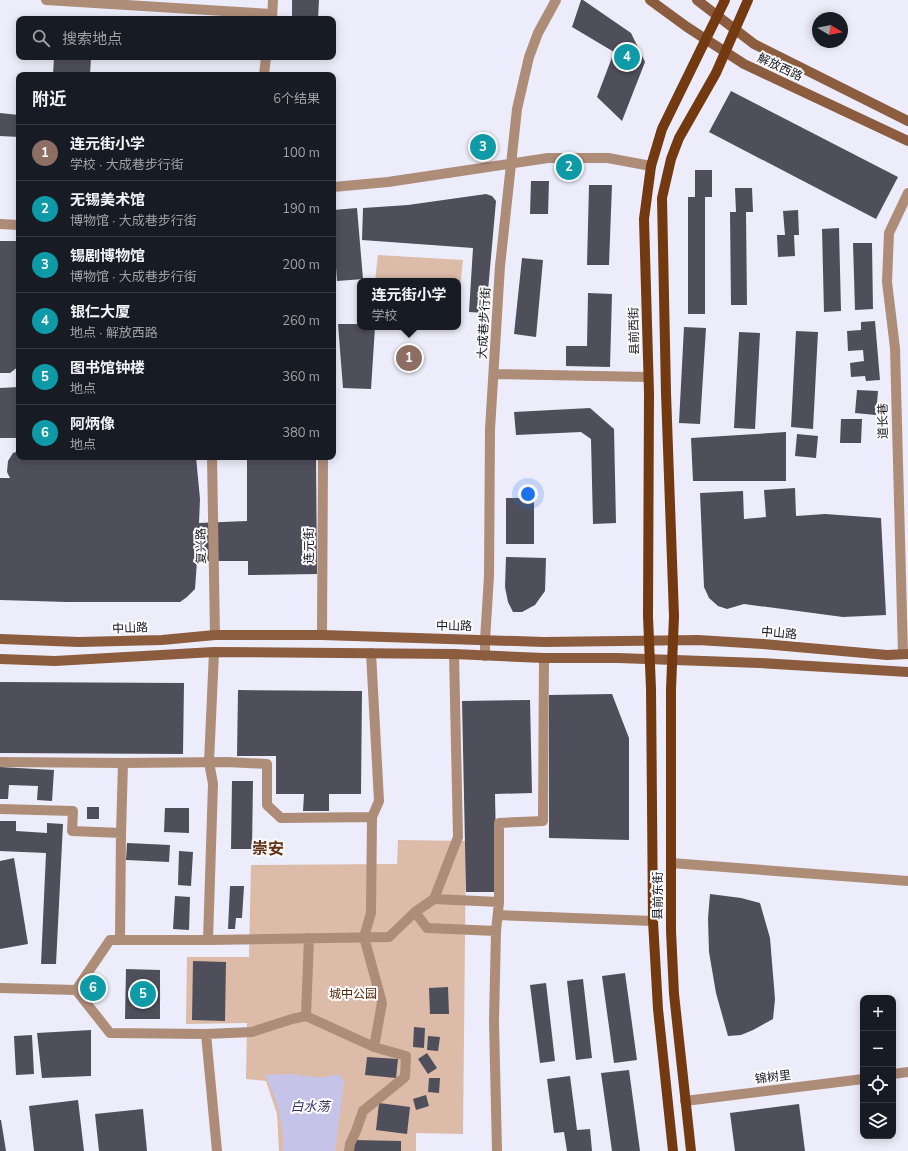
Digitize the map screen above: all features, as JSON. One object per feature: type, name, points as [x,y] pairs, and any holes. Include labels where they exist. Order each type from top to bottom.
[{"type":"main road","name":"解放西路","points":[[650,0],[744,64],[908,141]]},
{"type":"main road","name":"解放西路","points":[[697,0],[754,44],[908,121]]},
{"type":"main road","name":"县前西街","points":[[650,660],[648,377],[644,219],[651,166],[662,129],[725,0]]},
{"type":"main road","points":[[673,640],[674,616],[666,393],[662,198],[671,159],[679,138],[716,73],[748,0]]},
{"type":"main road","name":"中山路","points":[[0,639],[78,642],[162,640],[215,635],[322,635],[544,642],[673,640],[713,641],[887,655],[906,654]]},
{"type":"main road","name":"县前东街","points":[[673,640],[671,931],[674,994],[691,1151]]},
{"type":"main road","points":[[0,659],[55,661],[214,652],[454,654],[544,658],[760,662],[908,672]]},
{"type":"main road","name":"县前东街","points":[[650,660],[653,921],[658,1009],[673,1151]]},
{"type":"street","points":[[46,0],[272,16],[273,0]]},
{"type":"street","name":"大成巷步行街","points":[[485,656],[489,576],[490,430],[500,266],[517,109],[529,57],[538,33],[556,0]]},
{"type":"street","points":[[264,72],[266,60]]},
{"type":"street","points":[[336,187],[388,182],[548,158],[608,158],[651,166]]},
{"type":"street","name":"道长巷","points":[[906,654],[897,452],[895,348],[887,282],[889,232],[908,193]]},
{"type":"street","points":[[0,224],[16,225]]},
{"type":"street","points":[[494,374],[648,377]]},
{"type":"street","points":[[897,452],[908,451]]},
{"type":"street","name":"复兴路","points":[[212,460],[215,635]]},
{"type":"street","name":"连元街","points":[[322,460],[322,635]]},
{"type":"street","points":[[208,940],[213,784],[209,762],[214,652]]},
{"type":"street","points":[[371,653],[379,801],[372,817],[371,913],[364,937],[382,1003],[374,1046]]},
{"type":"street","points":[[76,990],[110,940],[389,937],[415,912],[434,899],[458,837],[454,654]]},
{"type":"street","points":[[497,1151],[494,1022],[496,931],[499,902],[499,822],[543,821],[544,658]]},
{"type":"street","points":[[0,762],[209,762],[267,764],[267,805],[281,818],[372,817]]},
{"type":"street","points":[[120,940],[123,763]]},
{"type":"street","points":[[0,809],[73,811],[72,830],[121,833]]},
{"type":"street","points":[[671,863],[908,881]]},
{"type":"street","points":[[434,899],[499,902]]},
{"type":"street","points":[[415,912],[428,928],[496,931]]},
{"type":"street","points":[[498,915],[653,921]]},
{"type":"street","points":[[306,1016],[309,938]]},
{"type":"street","points":[[0,988],[76,990]]},
{"type":"street","points":[[76,990],[110,1033],[206,1034],[252,1032],[306,1016],[374,1046],[406,1056],[404,1077],[363,1112],[350,1144],[349,1151]]},
{"type":"street","points":[[206,1034],[217,1151]]},
{"type":"street","points":[[896,1074],[908,1072]]},
{"type":"street","name":"锦树里","points":[[685,1101],[860,1079]]},
{"type":"green space","points":[[378,255],[463,260],[461,279],[375,278]]},
{"type":"green space","name":"城中公园","points":[[398,840],[466,841],[463,1134],[416,1133],[416,1151],[279,1151],[277,1114],[266,1081],[246,1079],[247,1023],[186,1024],[187,957],[249,957],[251,865],[397,864]]},
{"type":"water","name":"白水荡","points":[[291,1074],[326,1077],[338,1074],[344,1081],[335,1151],[283,1151],[281,1121],[277,1103],[265,1075]]},
{"type":"building","points":[[292,0],[319,0],[318,16],[292,16]]},
{"type":"building","points":[[581,0],[631,33],[645,62],[622,121],[597,97],[614,52],[572,27]]},
{"type":"building","points":[[54,60],[91,60],[90,72],[53,72]]},
{"type":"building","points":[[731,91],[898,177],[876,219],[709,132]]},
{"type":"building","points":[[0,113],[16,115],[16,137],[0,136]]},
{"type":"building","points":[[695,170],[712,170],[712,197],[705,197],[705,314],[688,314],[688,197],[695,197]]},
{"type":"building","points":[[531,181],[549,181],[548,214],[530,214]]},
{"type":"building","points":[[589,185],[612,185],[609,265],[587,265]]},
{"type":"building","points":[[735,188],[752,188],[753,212],[746,212],[747,305],[731,305],[730,212],[736,212]]},
{"type":"building","points":[[486,194],[492,196],[496,201],[486,313],[469,312],[473,248],[362,240],[363,208],[408,205]]},
{"type":"building","points":[[357,208],[363,278],[337,281],[336,210]]},
{"type":"building","points":[[798,210],[799,235],[794,235],[795,256],[778,257],[777,235],[785,235],[783,211]]},
{"type":"building","points":[[839,228],[841,311],[824,312],[822,229]]},
{"type":"building","points":[[0,241],[16,241],[16,368],[10,373],[0,373]]},
{"type":"building","points":[[853,243],[872,243],[873,309],[855,310]]},
{"type":"building","points":[[522,258],[543,260],[536,337],[514,334]]},
{"type":"building","points":[[588,293],[612,294],[610,367],[566,366],[566,346],[587,346]]},
{"type":"building","points":[[875,321],[880,380],[866,381],[865,376],[851,377],[850,363],[864,361],[863,350],[848,351],[847,331],[861,330],[861,322]]},
{"type":"building","points":[[338,324],[357,324],[357,330],[375,330],[371,389],[343,388]]},
{"type":"building","points":[[684,327],[706,328],[700,424],[679,423]]},
{"type":"building","points":[[796,331],[818,332],[813,429],[791,427]]},
{"type":"building","points":[[739,332],[760,333],[755,429],[734,428]]},
{"type":"building","points":[[16,387],[16,438],[0,438],[0,388]]},
{"type":"building","points":[[857,390],[878,391],[876,415],[855,413]]},
{"type":"building","points":[[590,408],[614,429],[616,523],[593,524],[591,439],[581,432],[516,435],[514,412]]},
{"type":"building","points":[[841,419],[862,419],[861,443],[840,443]]},
{"type":"building","points":[[786,432],[786,481],[693,481],[691,438]]},
{"type":"building","points":[[797,434],[818,436],[816,458],[795,456]]},
{"type":"building","points":[[16,452],[16,460],[196,460],[200,499],[199,523],[247,521],[247,460],[316,460],[317,574],[248,575],[248,561],[197,561],[195,589],[180,602],[67,602],[0,600],[0,478],[10,478],[7,472],[8,461],[13,453]]},
{"type":"building","points":[[795,488],[796,516],[825,514],[881,518],[886,615],[843,617],[744,604],[727,609],[718,606],[709,598],[704,587],[700,493],[743,491],[744,519],[766,517],[764,490]]},
{"type":"building","points":[[506,498],[534,498],[534,544],[506,544]]},
{"type":"building","points":[[506,557],[546,558],[545,591],[535,605],[522,612],[513,612],[508,602],[505,587]]},
{"type":"building","points":[[0,682],[184,683],[183,754],[0,753]]},
{"type":"building","points":[[238,690],[362,691],[361,794],[329,794],[329,811],[303,811],[304,794],[276,794],[276,756],[237,756]]},
{"type":"building","points":[[612,694],[629,738],[629,840],[549,838],[549,695]]},
{"type":"building","points":[[530,700],[532,793],[495,794],[497,892],[466,892],[462,701]]},
{"type":"building","points":[[0,767],[54,770],[52,801],[37,800],[38,786],[9,785],[8,799],[0,799]]},
{"type":"building","points":[[232,781],[253,781],[252,849],[231,849]]},
{"type":"building","points":[[87,807],[99,807],[99,819],[87,819]]},
{"type":"building","points":[[165,808],[189,808],[189,833],[164,832]]},
{"type":"building","points":[[0,821],[16,821],[16,831],[47,833],[47,823],[63,824],[56,964],[41,964],[46,853],[0,851]]},
{"type":"building","points":[[127,843],[170,845],[169,862],[126,860]]},
{"type":"building","points":[[179,851],[193,852],[191,886],[178,885]]},
{"type":"building","points":[[14,858],[28,944],[0,949],[0,861]]},
{"type":"building","points":[[230,886],[244,886],[242,918],[236,918],[235,929],[228,929]]},
{"type":"building","points":[[710,894],[741,898],[760,903],[770,938],[775,999],[773,1019],[741,1035],[728,1036],[716,993],[709,952],[708,918]]},
{"type":"building","points":[[175,896],[190,897],[189,930],[173,929]]},
{"type":"building","points":[[193,961],[226,962],[225,1021],[192,1020]]},
{"type":"building","points":[[126,969],[160,970],[160,1019],[125,1019]]},
{"type":"building","points":[[625,973],[637,1060],[614,1063],[602,976]]},
{"type":"building","points":[[583,979],[592,1058],[576,1060],[567,981]]},
{"type":"building","points":[[546,983],[555,1061],[540,1063],[530,985]]},
{"type":"building","points":[[448,987],[449,1014],[430,1014],[429,988]]},
{"type":"building","points":[[414,1027],[425,1028],[424,1048],[413,1047]]},
{"type":"building","points":[[91,1030],[91,1076],[42,1078],[37,1033]]},
{"type":"building","points":[[32,1035],[34,1074],[16,1075],[14,1036]]},
{"type":"building","points":[[428,1036],[440,1037],[438,1051],[427,1050]]},
{"type":"building","points":[[427,1053],[437,1068],[428,1074],[418,1059]]},
{"type":"building","points":[[367,1057],[398,1059],[396,1078],[365,1075]]},
{"type":"building","points":[[629,1070],[640,1151],[612,1151],[601,1073]]},
{"type":"building","points":[[570,1076],[577,1130],[590,1129],[592,1151],[567,1151],[564,1132],[554,1133],[547,1079]]},
{"type":"building","points":[[429,1078],[440,1078],[439,1093],[428,1092]]},
{"type":"building","points":[[426,1095],[429,1106],[416,1110],[413,1099]]},
{"type":"building","points":[[78,1100],[84,1151],[34,1151],[29,1106]]},
{"type":"building","points":[[379,1103],[410,1107],[407,1134],[376,1130]]},
{"type":"building","points":[[799,1104],[805,1151],[735,1151],[730,1113]]},
{"type":"building","points":[[143,1109],[147,1151],[99,1151],[95,1114]]},
{"type":"building","points":[[1,1120],[6,1151],[0,1151]]},
{"type":"building","points":[[353,1140],[401,1141],[401,1151],[353,1151]]},
{"type":"place","name":"银仁大厦","points":[[627,57]]},
{"type":"place","name":"锡剧博物馆","points":[[483,147]]},
{"type":"place","name":"无锡美术馆","points":[[569,167]]},
{"type":"place","name":"连元街小学","points":[[409,358]]},
{"type":"place","name":"阿炳像","points":[[93,988]]},
{"type":"place","name":"图书馆钟楼","points":[[143,994]]},
{"type":"district","name":"崇安","points":[[268,849]]}]
